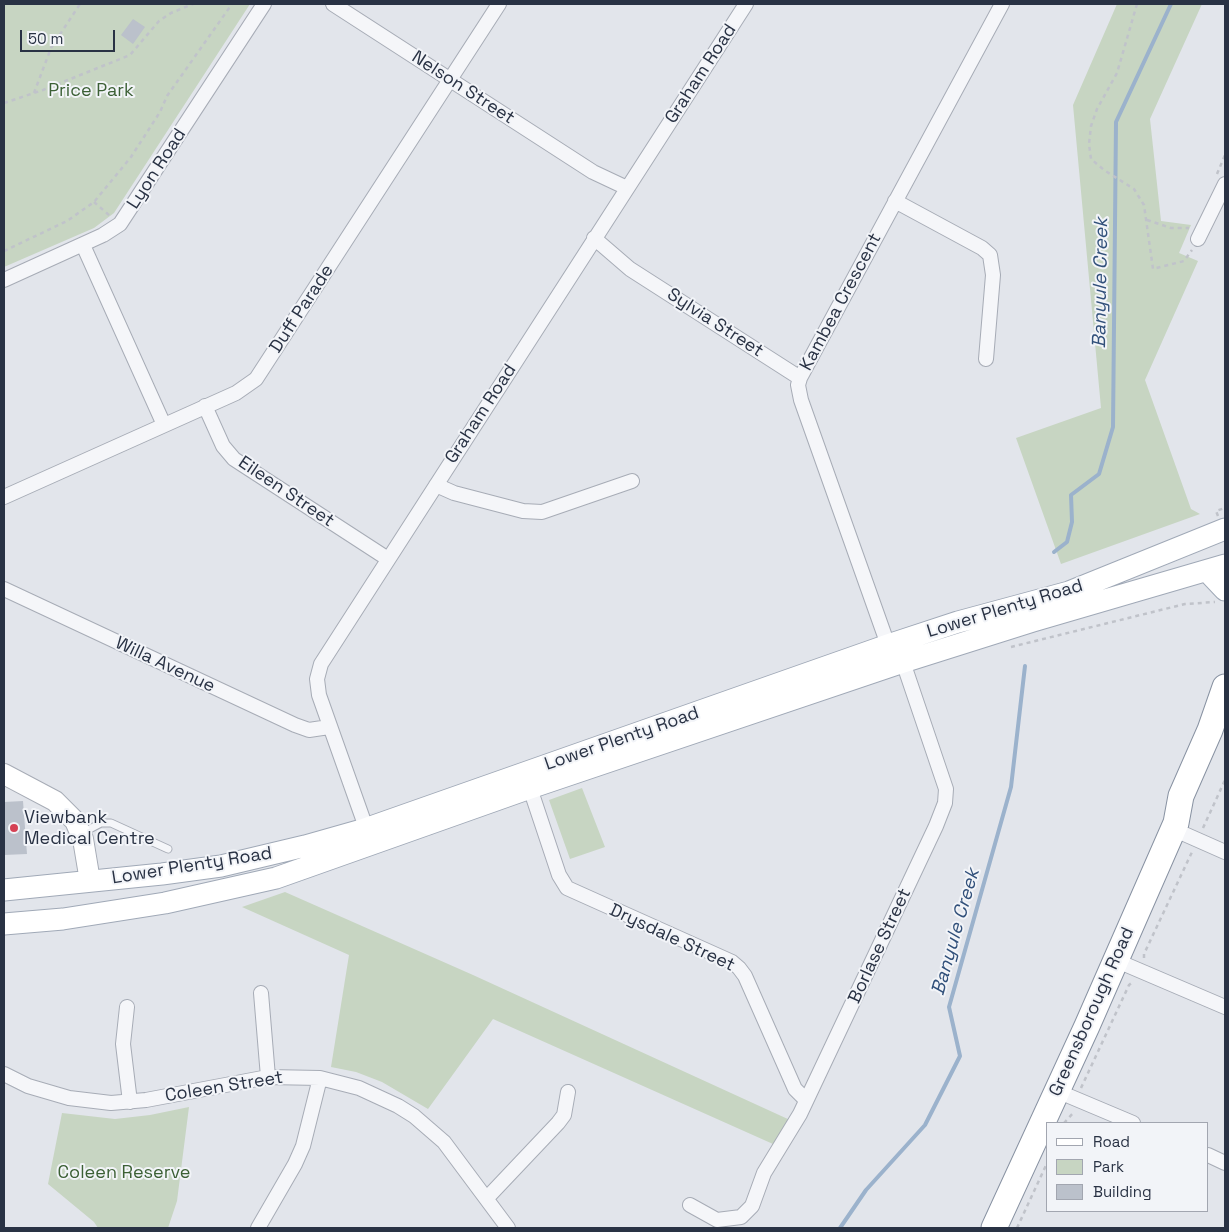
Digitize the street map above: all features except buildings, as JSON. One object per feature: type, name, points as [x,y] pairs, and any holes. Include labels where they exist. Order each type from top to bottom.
[{"type":"highway","name":"Greensborough Road","points":[[1052,1122],[1067,1095],[1115,960],[1175,826],[1181,796],[1210,730],[1225,687]]},
{"type":"highway","name":"Greensborough Road","points":[[1175,826],[1194,804],[1225,738]]},
{"type":"highway","name":"Greensborough Road","points":[[994,1228],[1046,1133]]},
{"type":"main road","name":"Lower Plenty Road","points":[[4,924],[92,915],[234,889],[276,878],[369,837],[888,644],[958,622],[1069,592],[1221,520]]},
{"type":"main road","name":"Lower Plenty Road","points":[[4,890],[221,866],[305,846],[369,837],[530,788],[903,662],[1032,621],[1216,568]]},
{"type":"main road","points":[[1216,568],[1222,596]]},
{"type":"main road","points":[[90,881],[92,915]]},
{"type":"street","name":"Lyon Road","points":[[4,280],[111,231],[124,219],[264,4]]},
{"type":"street","name":"Nelson Street","points":[[333,4],[624,192]]},
{"type":"street","name":"Duff Parade","points":[[4,497],[245,388],[256,379],[499,4]]},
{"type":"street","name":"Graham Road","points":[[369,837],[329,727],[318,688],[321,664],[746,4]]},
{"type":"street","name":"Kambea Crescent","points":[[888,644],[801,400],[798,385],[800,378],[1002,4]]},
{"type":"street","points":[[1198,239],[1220,181]]},
{"type":"street","points":[[895,201],[982,248],[990,256],[994,275],[986,359]]},
{"type":"street","name":"Sylvia Street","points":[[591,244],[800,378]]},
{"type":"street","points":[[83,245],[164,424]]},
{"type":"street","name":"Eileen Street","points":[[205,406],[224,446],[234,459],[388,559]]},
{"type":"street","points":[[436,485],[454,493],[523,511],[542,512],[632,480]]},
{"type":"street","name":"Willa Avenue","points":[[4,589],[295,726],[308,730],[329,727]]},
{"type":"street","name":"Borlase Street","points":[[690,1205],[717,1220],[742,1217],[752,1206],[764,1173],[806,1100],[936,826],[945,803],[946,789],[903,662]]},
{"type":"street","points":[[4,774],[55,800],[75,821],[82,833],[90,881]]},
{"type":"street","name":"Drysdale Street","points":[[530,788],[560,875],[568,888],[732,962],[739,968],[745,976],[795,1089],[806,1100]]},
{"type":"street","points":[[1175,826],[1197,840],[1225,852]]},
{"type":"street","points":[[1115,960],[1225,1007]]},
{"type":"street","points":[[262,993],[268,1077]]},
{"type":"street","points":[[127,1007],[123,1032],[130,1102]]},
{"type":"street","name":"Coleen Street","points":[[4,1074],[28,1086],[69,1098],[87,1101],[130,1102],[268,1077],[320,1078],[377,1095],[414,1116],[444,1142],[508,1228]]},
{"type":"street","points":[[258,1228],[303,1146],[320,1078]]},
{"type":"street","points":[[487,1198],[558,1123],[564,1115],[568,1092]]},
{"type":"street","points":[[1067,1095],[1131,1122]]},
{"type":"street","points":[[1209,1155],[1225,1163]]},
{"type":"lane","points":[[82,833],[101,823],[111,823],[168,849]]},
{"type":"path","points":[[34,94],[51,48],[80,4]]},
{"type":"path","points":[[4,103],[34,94],[130,55],[159,21],[171,13],[193,4]]},
{"type":"path","points":[[4,251],[67,221],[94,202],[130,157],[160,112],[167,96],[232,4]]},
{"type":"path","points":[[1137,4],[1117,72],[1097,109],[1089,144],[1091,159],[1104,170],[1134,189],[1144,205],[1153,269],[1184,261],[1198,239]]},
{"type":"path","points":[[1220,181],[1225,155]]},
{"type":"path","points":[[94,202],[112,218]]},
{"type":"path","points":[[1147,220],[1170,228],[1185,229],[1192,226]]},
{"type":"path","points":[[1221,520],[1225,508]]},
{"type":"path","points":[[1010,647],[1222,596]]},
{"type":"path","points":[[1065,1122],[1074,1112],[1067,1095],[1139,971],[1144,954],[1225,780]]},
{"type":"path","points":[[1017,1228],[1046,1164]]},
{"type":"green space","name":"Price Park","points":[[4,4],[250,4],[114,213],[94,228],[4,267]]},
{"type":"green space","points":[[1117,4],[1202,4],[1150,119],[1161,221],[1191,225],[1179,253],[1198,261],[1145,380],[1191,509],[1200,514],[1061,564],[1016,438],[1101,408],[1073,105]]},
{"type":"green space","points":[[582,788],[605,847],[570,859],[549,800]]},
{"type":"green space","points":[[285,892],[473,975],[790,1120],[773,1144],[493,1019],[428,1109],[382,1082],[356,1072],[331,1067],[349,955],[242,907]]},
{"type":"green space","name":"Coleen Reserve","points":[[189,1107],[177,1201],[168,1228],[98,1228],[94,1222],[48,1184],[62,1113],[115,1119],[150,1115]]},
{"type":"waterway","name":"Banyule Creek","points":[[1054,552],[1067,542],[1072,522],[1071,495],[1099,474],[1113,427],[1116,122],[1171,4]]},
{"type":"waterway","name":"Banyule Creek","points":[[840,1228],[866,1190],[925,1125],[960,1056],[949,1007],[1011,787],[1025,666]]},
{"type":"place","name":"Viewbank Medical Centre","points":[[14,828]]}]
